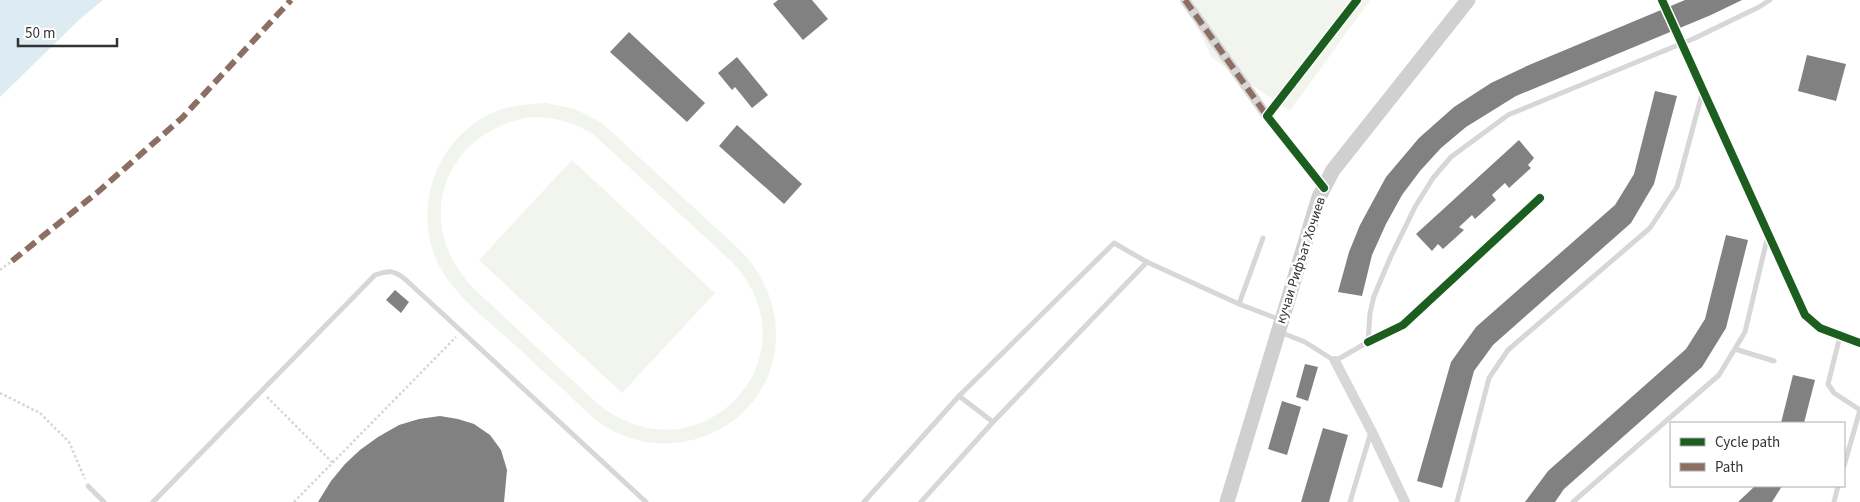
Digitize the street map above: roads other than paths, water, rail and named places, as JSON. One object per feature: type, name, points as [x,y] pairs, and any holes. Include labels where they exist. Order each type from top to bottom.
[{"type":"main road","name":"кучаи Рифъат Хочиев","points":[[1226,502],[1312,216],[1324,188],[1333,170],[1468,0]]},
{"type":"street","points":[[1185,0],[1267,116],[1324,188]]},
{"type":"street","points":[[1267,116],[1357,0]]},
{"type":"street","points":[[1675,30],[1805,315],[1820,328],[1860,343]]},
{"type":"street","points":[[1368,342],[1403,325],[1540,198]]},
{"type":"street","points":[[1335,361],[1372,432],[1405,502]]},
{"type":"lane","points":[[864,502],[959,396],[1114,243],[1147,262],[1239,304],[1280,326],[1335,361],[1368,342],[1370,313],[1374,296],[1391,256],[1415,207],[1433,178],[1451,157],[1508,114],[1695,38],[1770,0]]},
{"type":"lane","points":[[1457,502],[1489,378],[1508,350],[1650,228],[1677,187],[1703,91]]},
{"type":"lane","points":[[1573,502],[1719,375],[1745,332],[1768,234]]},
{"type":"lane","points":[[1239,304],[1263,238]]},
{"type":"lane","points":[[921,502],[993,422],[1147,262]]},
{"type":"lane","points":[[153,502],[375,275],[387,271],[397,272],[406,280],[646,502]]},
{"type":"lane","points":[[1840,336],[1828,384],[1834,393],[1860,410],[1845,462]]},
{"type":"lane","points":[[1735,349],[1774,361]]},
{"type":"lane","points":[[959,396],[993,422]]},
{"type":"lane","points":[[1350,502],[1372,432]]},
{"type":"lane","points":[[88,486],[104,502]]},
{"type":"lane","points":[[1834,502],[1838,487]]},
{"type":"tunnel","points":[[1665,8],[1675,30]]}]
